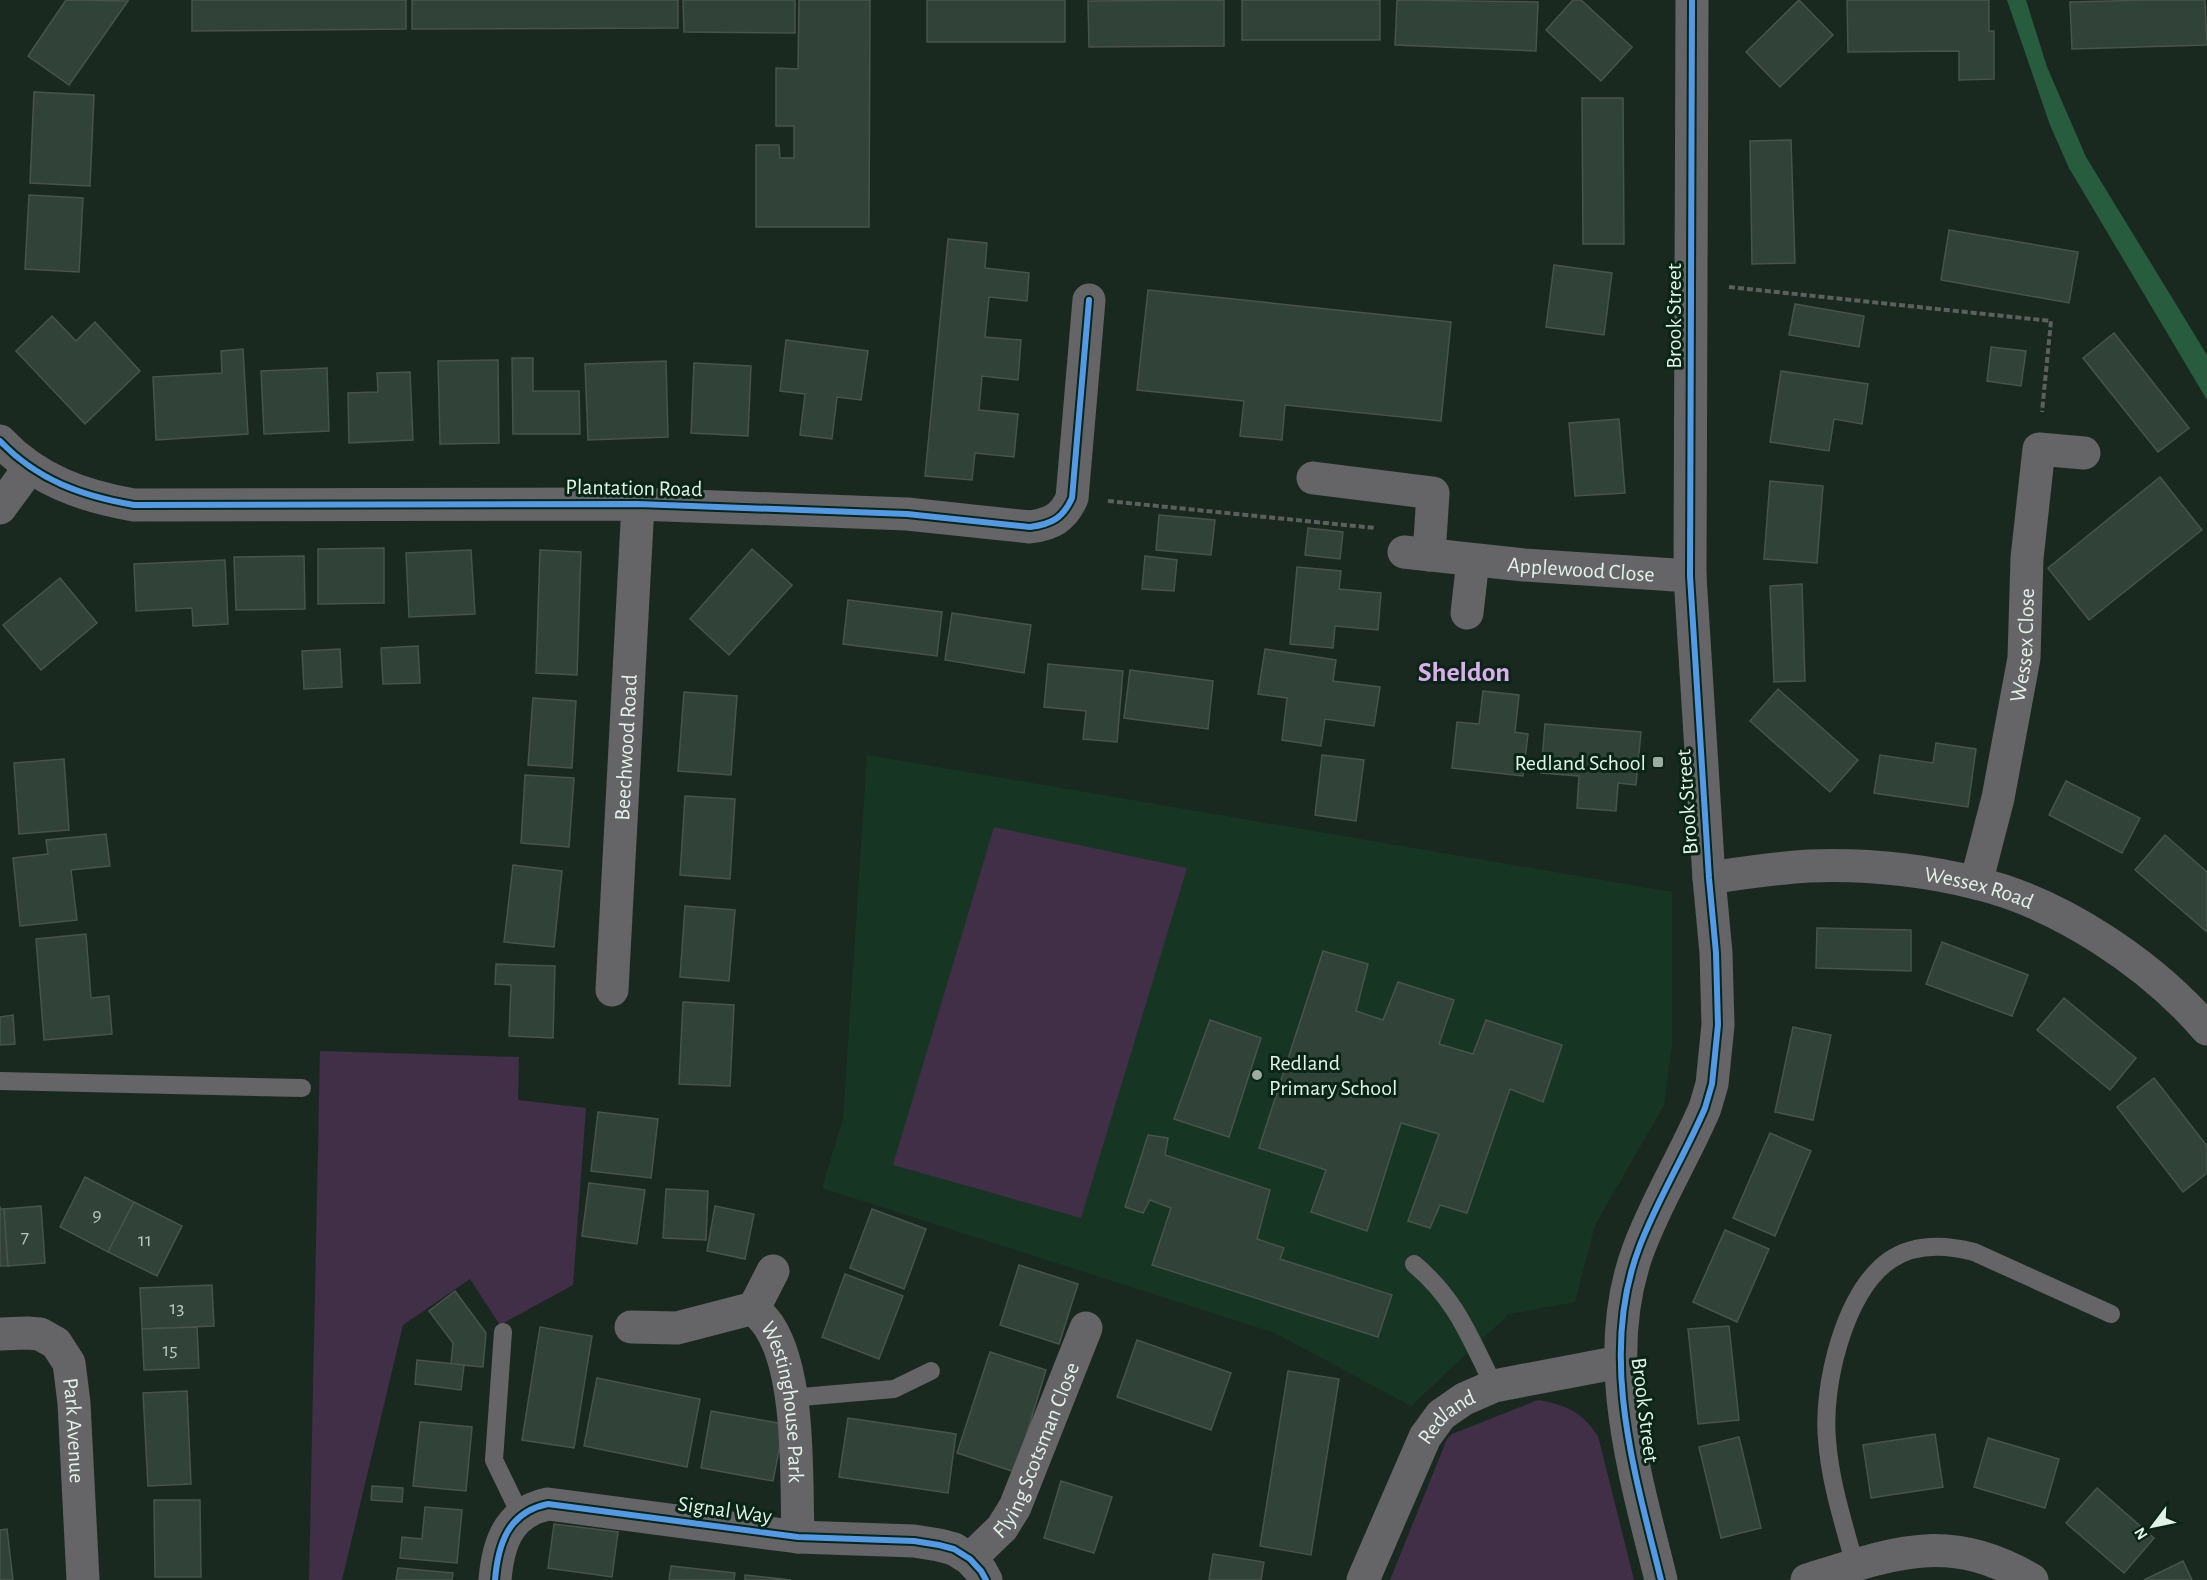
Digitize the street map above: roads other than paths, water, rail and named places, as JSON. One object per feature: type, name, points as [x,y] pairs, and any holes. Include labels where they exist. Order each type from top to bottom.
[{"type":"street","name":"Brook Street","points":[[1661,1580],[1641,1500],[1627,1429],[1620,1362],[1622,1322],[1628,1284],[1639,1248],[1696,1129],[1712,1084],[1718,1025],[1716,953],[1709,878],[1690,576],[1692,0]]},
{"type":"street","name":"Plantation Road","points":[[0,441],[30,467],[66,487],[98,499],[134,505],[638,504],[907,514],[1030,527],[1058,520],[1072,498],[1089,300]]},
{"type":"street","name":"Wessex Close","points":[[1976,883],[1998,798],[2024,657],[2027,558],[2039,449],[2084,453]]},
{"type":"street","points":[[0,508],[30,467]]},
{"type":"street","name":"Applewood Close","points":[[1313,478],[1433,493],[1417,553],[1473,560],[1690,576]]},
{"type":"street","name":"Beechwood Road","points":[[612,990],[638,504]]},
{"type":"street","points":[[1467,613],[1473,560]]},
{"type":"street","name":"Wessex Road","points":[[1709,878],[1820,866],[1864,867],[1923,873],[1976,883],[2016,896],[2058,915],[2102,940],[2158,980],[2189,1008],[2207,1029]]},
{"type":"street","name":"Westinghouse Park","points":[[631,1327],[676,1328],[754,1308],[773,1271]]},
{"type":"street","name":"Westinghouse Park","points":[[754,1308],[769,1327],[778,1346],[787,1378],[795,1431],[798,1537]]},
{"type":"street","name":"Flying Scotsman Close","points":[[978,1570],[1015,1506],[1086,1328]]},
{"type":"street","name":"Park Avenue","points":[[0,1334],[40,1334],[56,1343],[69,1364],[74,1403],[83,1580]]},
{"type":"street","name":"Redland","points":[[1363,1580],[1425,1437],[1441,1415],[1450,1408],[1494,1386],[1620,1362]]},
{"type":"street","name":"Signal Way","points":[[521,1516],[539,1506],[558,1505],[798,1537],[914,1541],[954,1549],[978,1570]]},
{"type":"street","points":[[495,1580],[499,1546],[512,1525],[521,1516]]},
{"type":"street","points":[[1807,1580],[1857,1573],[1900,1553],[1940,1549],[1985,1557],[2008,1565],[2032,1580]]},
{"type":"lane","points":[[0,1081],[302,1088]]},
{"type":"lane","points":[[1857,1573],[1831,1470],[1826,1438],[1826,1412],[1830,1375],[1838,1348],[1861,1294],[1874,1274],[1890,1260],[1915,1249],[1954,1246],[1974,1252],[2111,1314]]},
{"type":"lane","points":[[1414,1264],[1444,1293],[1494,1386]]},
{"type":"lane","points":[[503,1332],[494,1460],[521,1516]]},
{"type":"lane","points":[[790,1398],[894,1389],[931,1371]]},
{"type":"place","name":"Redland School","points":[[1658,762]]},
{"type":"place","name":"Redland Primary School","points":[[1257,1075]]},
{"type":"district","name":"Sheldon","points":[[1464,671]]}]
